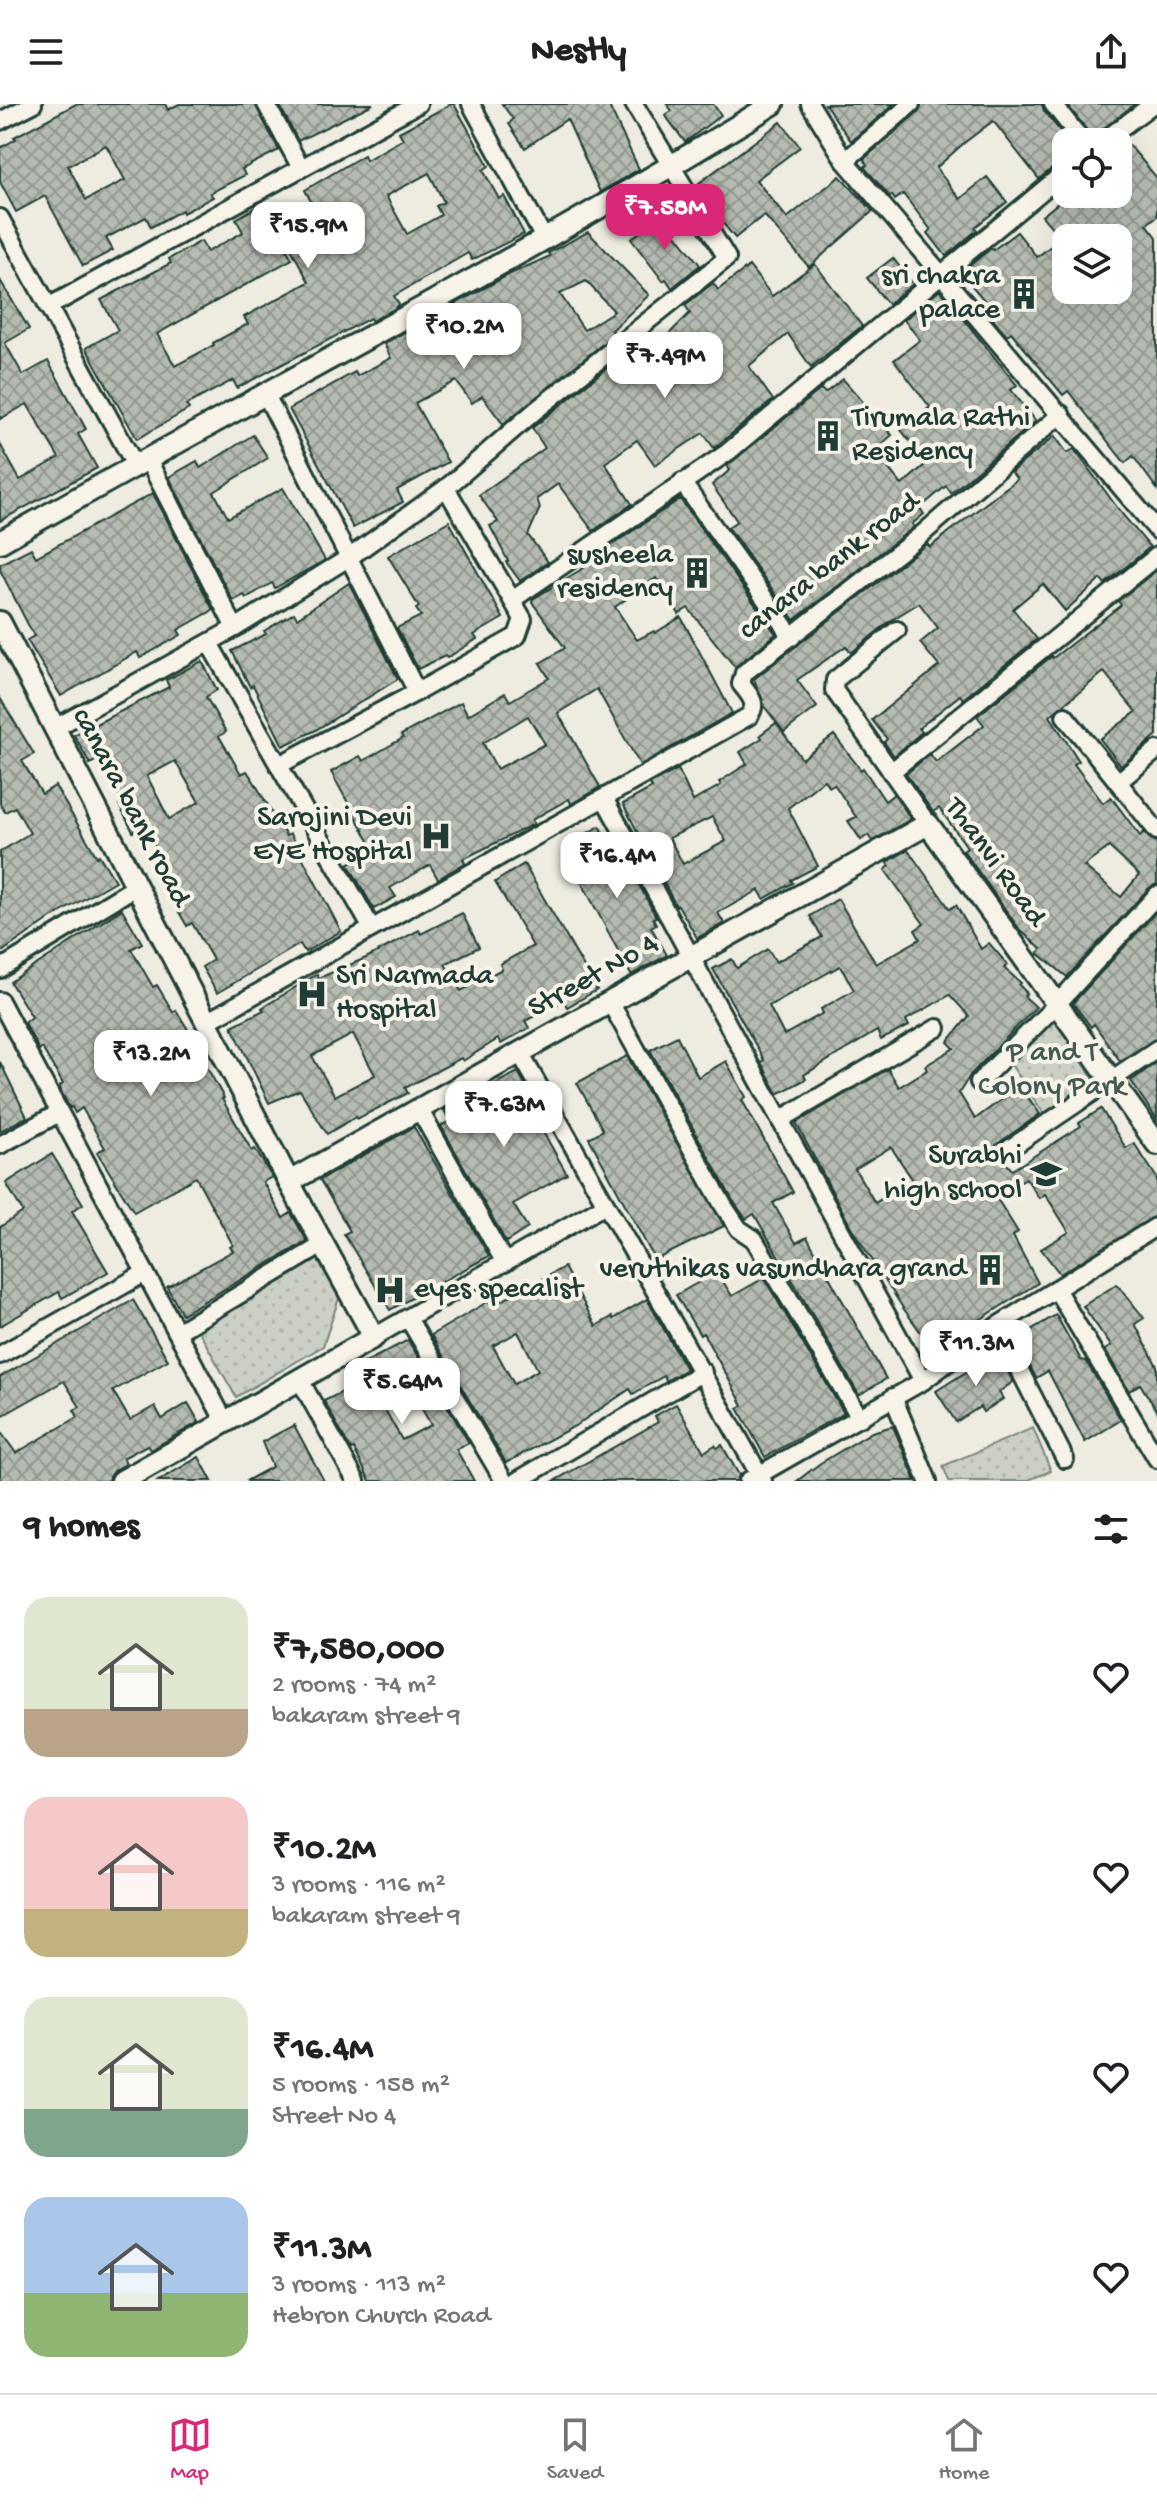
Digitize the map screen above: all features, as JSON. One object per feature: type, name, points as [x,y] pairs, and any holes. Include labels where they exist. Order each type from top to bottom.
[{"type":"street","points":[[0,121],[33,104]]},
{"type":"street","points":[[266,104],[301,168]]},
{"type":"street","points":[[48,307],[418,104]]},
{"type":"street","points":[[471,104],[545,240]]},
{"type":"street","points":[[55,728],[235,628],[350,557],[446,488],[535,411],[727,258],[634,104]]},
{"type":"street","points":[[0,542],[141,461],[545,240],[773,104]]},
{"type":"street","points":[[810,104],[845,161],[1157,530]]},
{"type":"street","points":[[845,161],[911,104]]},
{"type":"street","points":[[1053,104],[1072,128]]},
{"type":"street","points":[[1121,128],[1153,104]]},
{"type":"street","points":[[512,600],[728,452],[1052,183]]},
{"type":"street","points":[[0,218],[48,307],[141,461],[235,628]]},
{"type":"street","points":[[265,393],[417,692]]},
{"type":"street","name":"canara bank road","points":[[208,1021],[749,716],[754,702],[741,684],[741,678],[921,535],[1061,414]]},
{"type":"street","points":[[682,482],[792,637]]},
{"type":"street","points":[[279,765],[517,636],[523,619],[446,488]]},
{"type":"street","points":[[891,772],[1157,556]]},
{"type":"street","name":"canara bank road","points":[[0,622],[289,1182],[374,1337]]},
{"type":"street","name":"Thanvi Road","points":[[897,630],[835,680],[834,690],[1157,1144]]},
{"type":"street","points":[[209,643],[371,927]]},
{"type":"street","points":[[1065,716],[1157,831]]},
{"type":"street","points":[[1118,782],[1157,750]]},
{"type":"street","points":[[604,798],[923,1381]]},
{"type":"street","name":"Street No 4","points":[[289,1182],[928,824]]},
{"type":"street","points":[[0,969],[137,886]]},
{"type":"street","points":[[979,1082],[1057,1004],[1157,895]]},
{"type":"street","points":[[0,1001],[225,1422]]},
{"type":"street","points":[[610,1002],[723,1205],[739,1229],[754,1239],[860,1418]]},
{"type":"street","points":[[780,1120],[937,1028]]},
{"type":"street","points":[[1009,1149],[1157,1049]]},
{"type":"street","points":[[520,1053],[703,1372],[757,1479],[923,1381],[997,1326],[1157,1226]]},
{"type":"street","points":[[419,1109],[505,1263]]},
{"type":"street","points":[[0,1145],[59,1113]]},
{"type":"street","points":[[122,1481],[605,1205]]},
{"type":"street","points":[[177,1332],[324,1244]]},
{"type":"street","points":[[0,1355],[145,1273]]},
{"type":"street","points":[[1056,1289],[1157,1459]]},
{"type":"street","points":[[408,1318],[504,1481]]},
{"type":"street","points":[[997,1326],[1065,1459]]},
{"type":"street","points":[[517,1481],[703,1372]]},
{"type":"street","points":[[300,1380],[356,1481]]},
{"type":"street","points":[[893,1397],[928,1481]]},
{"type":"green space","name":"P and T Colony Park","points":[[1052,1016],[1097,1084],[1046,1117],[1010,1063]]},
{"type":"green space","points":[[318,1257],[340,1295],[323,1346],[236,1397],[197,1328]]},
{"type":"green space","points":[[1033,1428],[1051,1471],[1026,1481],[949,1481],[943,1466]]},
{"type":"building","points":[[76,104],[165,104],[168,110],[179,104],[255,104],[279,150],[242,169],[245,175],[210,193],[213,197],[183,213],[182,210],[151,227],[146,217],[106,238],[113,250],[83,266],[45,196],[16,212],[0,182],[0,148],[16,139],[14,137]],"holes":[[[106,145],[125,180],[86,200],[68,166]]]},
{"type":"building","points":[[279,104],[373,104],[298,141]]},
{"type":"building","points":[[454,104],[489,166],[483,170],[499,199],[504,196],[524,234],[472,260],[468,253],[394,296],[399,304],[396,308],[372,321],[370,318],[237,388],[233,380],[186,405],[189,409],[137,439],[86,348],[118,330],[101,300],[171,263],[169,259],[201,241],[207,252],[243,232],[236,219],[262,204],[292,259],[157,334],[175,366],[214,345],[248,324],[244,317],[309,282],[289,245],[324,226],[305,190],[364,155],[366,160],[403,139],[399,132]],"holes":[[[429,173],[444,202],[436,206],[441,215],[407,234],[386,196]]]},
{"type":"building","points":[[502,104],[608,104],[639,169],[600,192],[567,119],[525,148],[509,124],[513,119]]},
{"type":"building","points":[[667,104],[713,104],[721,115],[685,142],[665,115],[672,111]]},
{"type":"building","points":[[825,104],[894,104],[851,141]]},
{"type":"building","points":[[922,104],[1042,104],[1058,128],[1052,128],[1052,169],[1039,179],[993,121],[936,168],[960,199],[987,177],[1007,202],[975,227],[977,230],[946,256],[928,233],[931,230],[903,194],[895,200],[892,195],[890,197],[864,167],[867,165],[864,159],[918,112]]},
{"type":"building","points":[[1067,104],[1135,104],[1104,128],[1085,128]]},
{"type":"building","points":[[781,122],[800,147],[756,180],[787,218],[840,176],[873,211],[809,267],[764,215],[735,238],[717,216],[722,212],[699,183]]},
{"type":"building","points":[[1132,148],[1157,178],[1157,216],[1147,224],[1157,237],[1157,489],[1133,456],[1125,463],[1068,391],[1063,395],[1011,332],[1007,335],[980,304],[984,300],[961,273],[991,248],[993,250],[1017,232],[1037,257],[1052,245],[1052,304],[1132,304],[1132,224],[1052,224],[1052,228],[1042,216],[1052,208],[1132,208]]},
{"type":"building","points":[[661,215],[700,265],[672,288],[666,279],[663,281],[631,239]]},
{"type":"building","points":[[588,232],[649,295],[612,330],[615,334],[503,424],[482,396],[472,403],[456,381],[415,403],[448,462],[397,490],[403,502],[353,528],[289,409],[355,372],[357,376],[391,358],[384,344],[408,330],[412,338],[450,317],[446,309],[550,256],[548,253]],"holes":[[[586,281],[614,311],[584,330],[560,294]]]},
{"type":"building","points":[[893,258],[913,284],[888,304],[867,278]]},
{"type":"building","points":[[815,264],[862,326],[811,367],[788,334],[749,366],[773,400],[714,448],[703,433],[655,465],[637,440],[605,463],[632,504],[593,531],[558,484],[537,499],[540,508],[528,535],[548,562],[520,581],[506,562],[490,526],[498,522],[479,495],[545,448],[532,428],[627,352],[632,360],[669,334],[690,313],[685,305],[713,283],[718,290],[749,266],[772,296]]},
{"type":"building","points":[[0,280],[29,329],[5,343],[23,375],[48,361],[86,429],[78,434],[97,468],[0,521],[0,444],[20,480],[59,458],[27,404],[0,419]]},
{"type":"building","points":[[940,290],[1017,385],[1011,390],[1036,421],[951,493],[946,486],[920,508],[924,514],[912,524],[914,527],[794,620],[728,527],[737,521],[712,485],[730,470],[727,466],[821,389],[825,393],[843,379],[892,435],[874,451],[902,485],[927,463],[901,430],[930,407],[894,360],[920,340],[904,320]]},
{"type":"building","points":[[253,435],[268,458],[214,492],[228,518],[283,488],[325,560],[275,588],[272,583],[246,598],[244,595],[233,601],[169,477],[197,461],[200,468]]},
{"type":"building","points":[[1055,436],[1067,453],[1074,449],[1150,547],[1105,584],[1101,579],[1065,611],[1043,584],[1013,609],[1037,639],[963,699],[960,695],[919,728],[922,732],[894,756],[884,742],[887,739],[872,720],[939,666],[920,643],[938,628],[919,603],[890,621],[851,653],[846,646],[797,680],[817,707],[784,732],[764,706],[754,679],[927,544],[930,547],[1017,479],[1011,472]]},
{"type":"building","points":[[153,493],[213,610],[178,630],[181,635],[140,658],[137,652],[61,696],[27,640],[34,636],[0,570],[0,564],[31,548],[36,557]]},
{"type":"building","points":[[680,499],[776,634],[735,667],[688,608],[679,614],[656,578],[615,607],[637,640],[681,617],[732,713],[640,765],[597,689],[558,713],[600,787],[571,804],[569,799],[532,820],[534,824],[463,859],[465,863],[438,879],[430,865],[390,888],[396,897],[374,909],[348,864],[374,850],[331,772],[360,756],[363,761],[403,738],[401,735],[461,702],[468,715],[505,693],[510,701],[549,678],[540,663],[565,648],[532,602],[533,599],[608,553],[606,549]],"holes":[[[528,716],[545,744],[497,769],[483,743]]]},
{"type":"building","points":[[449,521],[503,618],[474,635],[477,639],[447,658],[445,656],[418,669],[397,628],[421,616],[416,609],[419,607],[388,556]]},
{"type":"building","points":[[1157,570],[1157,735],[1121,766],[1100,739],[1136,712],[1104,672],[1050,716],[1079,761],[1074,764],[1103,803],[1111,797],[1140,836],[1144,832],[1157,842],[1157,884],[1149,888],[1067,977],[1038,953],[1041,949],[1020,930],[963,850],[967,847],[939,808],[933,812],[906,774],[930,754],[936,762],[984,725],[977,716],[1121,605],[1118,601]],"holes":[[[1109,847],[1139,875],[1121,897],[1084,866]]]},
{"type":"building","points":[[349,583],[398,679],[314,731],[283,746],[253,685],[250,687],[232,651],[266,634],[264,631],[294,613],[297,618]]},
{"type":"building","points":[[202,661],[217,690],[206,697],[226,732],[219,736],[241,774],[247,771],[286,836],[290,834],[341,931],[305,952],[300,944],[217,993],[202,967],[213,960],[192,923],[187,926],[155,870],[165,864],[144,827],[133,832],[119,805],[123,803],[100,758],[90,764],[74,735],[169,687],[166,680]],"holes":[[[175,761],[199,802],[169,819],[147,776]]]},
{"type":"building","points":[[0,698],[34,754],[22,761],[42,794],[55,786],[97,857],[99,855],[115,881],[51,918],[0,953],[0,852],[30,833],[15,807],[5,812],[0,804]]},
{"type":"building","points":[[776,723],[802,759],[834,735],[861,770],[863,768],[885,801],[894,794],[911,819],[872,841],[868,835],[861,840],[848,821],[856,817],[834,784],[829,787],[824,780],[788,808],[818,866],[764,899],[759,890],[718,913],[724,923],[697,938],[676,906],[623,804],[678,769],[693,801],[721,785],[719,782],[747,764],[740,752],[762,738],[760,735]],"holes":[[[712,817],[726,841],[683,864],[669,838]]]},
{"type":"building","points":[[600,826],[627,874],[632,871],[656,917],[653,918],[656,924],[651,927],[667,955],[631,975],[563,847]]},
{"type":"building","points":[[908,850],[950,909],[956,905],[981,949],[989,943],[1008,965],[1004,968],[1021,983],[1019,985],[1027,993],[1024,996],[1036,1007],[971,1074],[959,1093],[975,1119],[1020,1086],[1040,1114],[996,1145],[1000,1156],[1012,1170],[1081,1126],[1079,1123],[1101,1109],[1126,1148],[1134,1143],[1157,1178],[1157,1215],[1060,1274],[1041,1249],[1069,1232],[1045,1194],[1039,1198],[1026,1178],[996,1197],[1018,1232],[1013,1236],[1038,1283],[973,1324],[971,1322],[934,1350],[851,1227],[796,1123],[888,1069],[899,1087],[927,1070],[925,1066],[954,1048],[948,1042],[969,1016],[950,995],[906,1020],[909,1026],[881,1040],[877,1031],[778,1094],[761,1062],[764,1060],[713,969],[732,959],[737,968],[768,949],[776,962],[822,937],[810,916],[838,899],[876,964],[920,939],[915,930],[924,924],[885,870],[890,866],[887,862]],"holes":[[[840,966],[854,990],[821,1009],[823,1013],[784,1035],[769,1006]],[[891,1147],[912,1179],[875,1203],[855,1169]]]},
{"type":"building","points":[[524,864],[597,990],[567,1007],[564,1001],[525,1021],[529,1028],[501,1044],[498,1039],[463,1061],[461,1058],[405,1088],[408,1093],[327,1134],[300,1090],[269,1103],[232,1026],[264,1010],[262,1008],[317,974],[319,978],[462,913],[479,947],[445,964],[461,991],[502,969],[500,964],[533,946],[495,882]],"holes":[[[353,1034],[375,1075],[335,1096],[312,1056]]]},
{"type":"building","points":[[122,909],[142,943],[131,949],[153,987],[157,985],[173,1012],[176,1010],[195,1041],[222,1099],[252,1151],[255,1149],[272,1177],[263,1182],[283,1218],[291,1213],[307,1241],[182,1314],[167,1287],[233,1251],[230,1247],[233,1245],[196,1177],[134,1212],[97,1152],[105,1148],[82,1108],[75,1113],[61,1092],[60,1086],[63,1084],[24,1022],[32,1017],[10,982]]},
{"type":"building","points":[[1157,911],[1157,1038],[1120,1061],[1094,1024],[1091,1027],[1073,1003]]},
{"type":"building","points":[[677,1036],[698,1077],[726,1061],[746,1097],[742,1100],[793,1192],[773,1203],[796,1243],[807,1237],[886,1379],[859,1395],[754,1214],[746,1219],[732,1199],[650,1050]]},
{"type":"building","points":[[627,1056],[724,1226],[655,1260],[589,1138],[603,1130],[577,1083]]},
{"type":"building","points":[[0,1062],[27,1117],[0,1131]]},
{"type":"building","points":[[1157,1062],[1157,1120],[1131,1081]]},
{"type":"building","points":[[518,1072],[549,1126],[542,1130],[567,1174],[513,1204],[528,1228],[506,1242],[441,1126],[450,1121],[444,1110]]},
{"type":"building","points":[[414,1127],[489,1256],[390,1310],[344,1234],[350,1231],[320,1180]]},
{"type":"building","points":[[52,1154],[83,1204],[72,1211],[108,1272],[62,1298],[59,1292],[0,1326],[0,1227],[23,1212],[6,1183]]},
{"type":"building","points":[[564,1267],[596,1326],[647,1299],[686,1369],[666,1381],[664,1376],[633,1394],[630,1389],[575,1426],[506,1463],[431,1335],[489,1301],[492,1306]],"holes":[[[518,1332],[538,1370],[514,1384],[493,1346]]]},
{"type":"building","points":[[717,1272],[732,1296],[764,1278],[844,1413],[765,1457],[738,1408],[743,1405],[703,1333],[700,1335],[676,1295]]},
{"type":"building","points":[[1117,1284],[1144,1318],[1135,1324],[1157,1366],[1157,1411],[1140,1384],[1129,1391],[1105,1350],[1111,1346],[1083,1306]]},
{"type":"building","points":[[133,1300],[168,1360],[113,1391],[130,1420],[155,1406],[162,1419],[188,1403],[199,1422],[150,1450],[147,1445],[123,1458],[126,1464],[115,1470],[107,1481],[0,1481],[0,1431],[16,1453],[78,1417],[74,1410],[80,1407],[64,1381],[0,1417],[0,1377]]},
{"type":"building","points":[[1056,1315],[1081,1360],[1086,1361],[1121,1420],[1085,1442],[1048,1371],[1036,1378],[1016,1339]]},
{"type":"building","points":[[408,1340],[469,1443],[456,1449],[474,1481],[370,1481],[324,1401],[346,1390],[355,1409],[378,1397],[402,1440],[431,1425],[408,1384],[384,1398],[364,1363]]},
{"type":"building","points":[[998,1352],[1013,1382],[999,1392],[1003,1399],[983,1412],[980,1407],[956,1422],[936,1391]]},
{"type":"building","points":[[676,1404],[704,1452],[715,1445],[717,1448],[722,1445],[739,1475],[737,1481],[554,1481],[658,1422],[655,1416]]},
{"type":"building","points":[[294,1425],[324,1481],[246,1481],[272,1467],[262,1442]]},
{"type":"building","points":[[893,1426],[916,1481],[797,1481],[872,1432]]},
{"type":"building","points":[[199,1457],[212,1481],[158,1481]]},
{"type":"place","name":"sri chakra palace","points":[[1024,294]]},
{"type":"place","name":"Tirumala Rathi Residency","points":[[828,436]]},
{"type":"place","name":"susheela residency","points":[[697,573]]},
{"type":"place","name":"Sarojini Devi EYE Hospital","points":[[436,836]]},
{"type":"place","name":"Sri Narmada Hospital","points":[[312,994]]},
{"type":"place","name":"Surabhi high school","points":[[1046,1174]]},
{"type":"place","name":"veruthikas vasundhara grand","points":[[990,1270]]},
{"type":"place","name":"eyes specalist","points":[[390,1290]]}]
